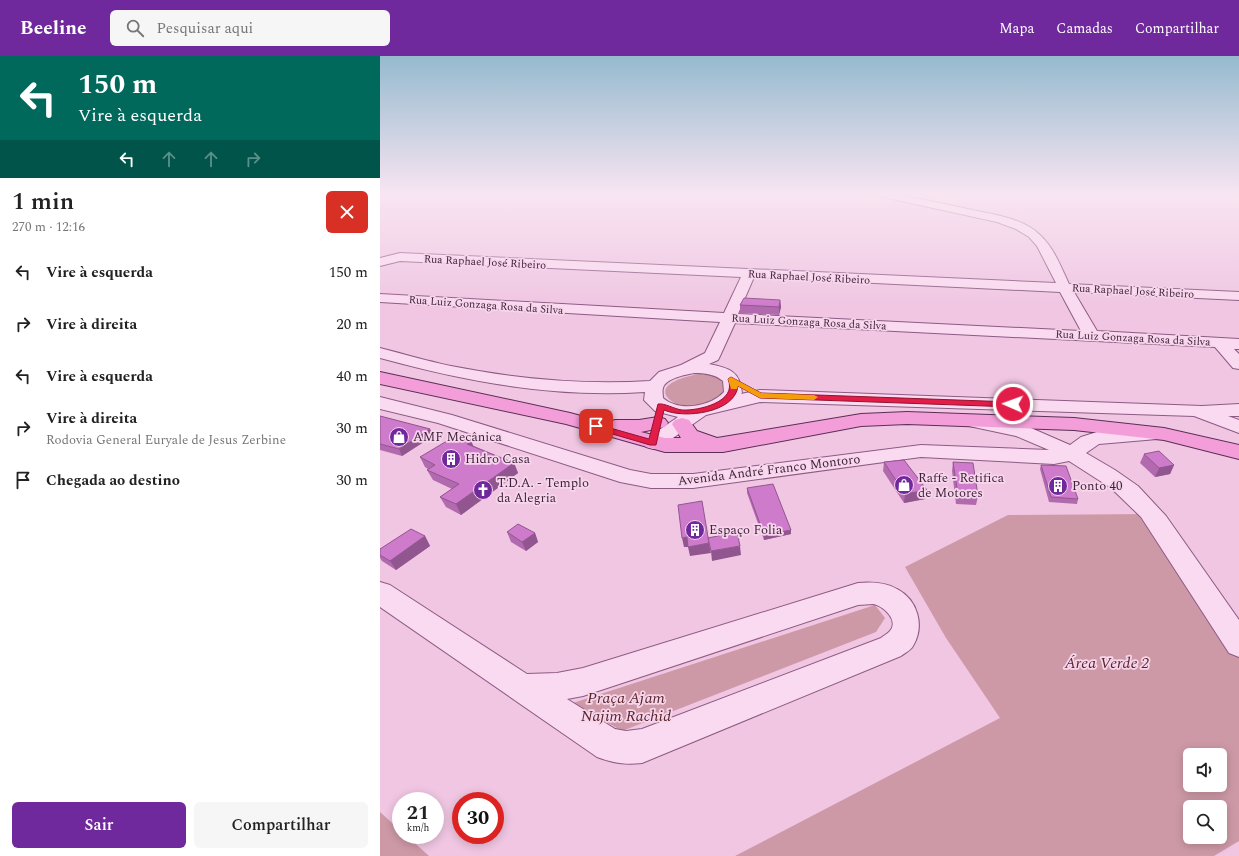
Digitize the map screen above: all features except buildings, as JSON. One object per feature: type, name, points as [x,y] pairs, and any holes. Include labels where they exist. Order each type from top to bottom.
[{"type":"main road","points":[[380,378],[570,419],[613,426],[639,426],[656,411]]},
{"type":"main road","points":[[409,385],[514,414],[603,436],[637,448],[673,456],[720,453],[766,445],[838,424]]},
{"type":"main road","points":[[603,436],[656,411]]},
{"type":"main road","points":[[656,411],[686,446],[722,445],[838,424],[884,419],[957,419],[1074,424],[1164,434],[1239,452]]},
{"type":"main road","points":[[656,411],[673,456]]},
{"type":"main road","points":[[682,424],[687,434],[692,438],[722,445]]},
{"type":"street","points":[[1029,231],[1036,237],[1049,255],[1064,288],[1090,335]]},
{"type":"street","name":"Rua Raphael José Ribeiro","points":[[380,262],[400,257],[1239,296]]},
{"type":"street","points":[[656,411],[661,379],[712,356],[749,274]]},
{"type":"street","name":"Rua Luiz Gonzaga Rosa da Silva","points":[[380,298],[552,310],[1090,335],[1239,344]]},
{"type":"street","points":[[1220,342],[1239,364]]},
{"type":"street","points":[[380,353],[459,373],[488,378],[530,384],[624,389],[656,411],[682,424],[698,412],[721,404],[760,396],[1197,410],[1239,410]]},
{"type":"street","points":[[712,356],[714,362],[734,385],[733,392],[729,398],[721,404]]},
{"type":"street","points":[[682,370],[706,368],[728,377],[760,396]]},
{"type":"street","name":"Avenida André Franco Montoro","points":[[380,403],[445,419],[628,477],[651,481],[693,481],[921,451],[1044,458],[1072,454]]},
{"type":"street","points":[[656,411],[671,410],[698,412]]},
{"type":"street","points":[[1197,410],[1239,427]]},
{"type":"street","points":[[957,419],[1029,433],[1041,438],[1104,472],[1133,494],[1147,506],[1239,644]]},
{"type":"street","points":[[1072,454],[1088,441],[1097,438],[1164,434]]},
{"type":"street","points":[[380,593],[523,689],[609,745],[626,748],[642,746],[891,647],[902,639],[906,625],[903,611],[897,603],[887,596],[873,593],[858,594],[583,682],[557,687],[523,689]]},
{"type":"green space","points":[[700,374],[716,377],[724,384],[725,388],[716,399],[708,403],[692,406],[676,404],[670,400],[666,394],[666,389],[669,385],[681,378]]},
{"type":"green space","name":"Área Verde 2","points":[[1152,514],[1239,644],[1239,841],[1214,856],[735,856],[1000,718],[946,638],[905,567],[1008,515]]},
{"type":"green space","name":"Praça Ajam Najim Rachid","points":[[875,605],[885,618],[876,632],[622,731],[573,703]]},
{"type":"green space","points":[[380,812],[392,823],[392,844],[416,844],[429,856],[380,856]]},
{"type":"slow traffic","points":[[734,387],[731,379],[760,396],[814,397]]},
{"type":"place","name":"AMF Mecânica","points":[[399,437]]},
{"type":"place","name":"Hidro Casa","points":[[451,459]]},
{"type":"place","name":"Raffe - Retifica de Motores","points":[[904,485]]},
{"type":"place","name":"Ponto 40","points":[[1058,486]]},
{"type":"place","name":"T.D.A. - Templo da Alegria","points":[[483,490]]},
{"type":"place","name":"Espaço Folia","points":[[695,530]]},
{"type":"route","points":[[596,426],[653,443],[660,406],[671,410],[684,412],[698,412],[711,409],[729,398],[733,392],[734,385],[731,379],[760,396],[1013,404]]}]
